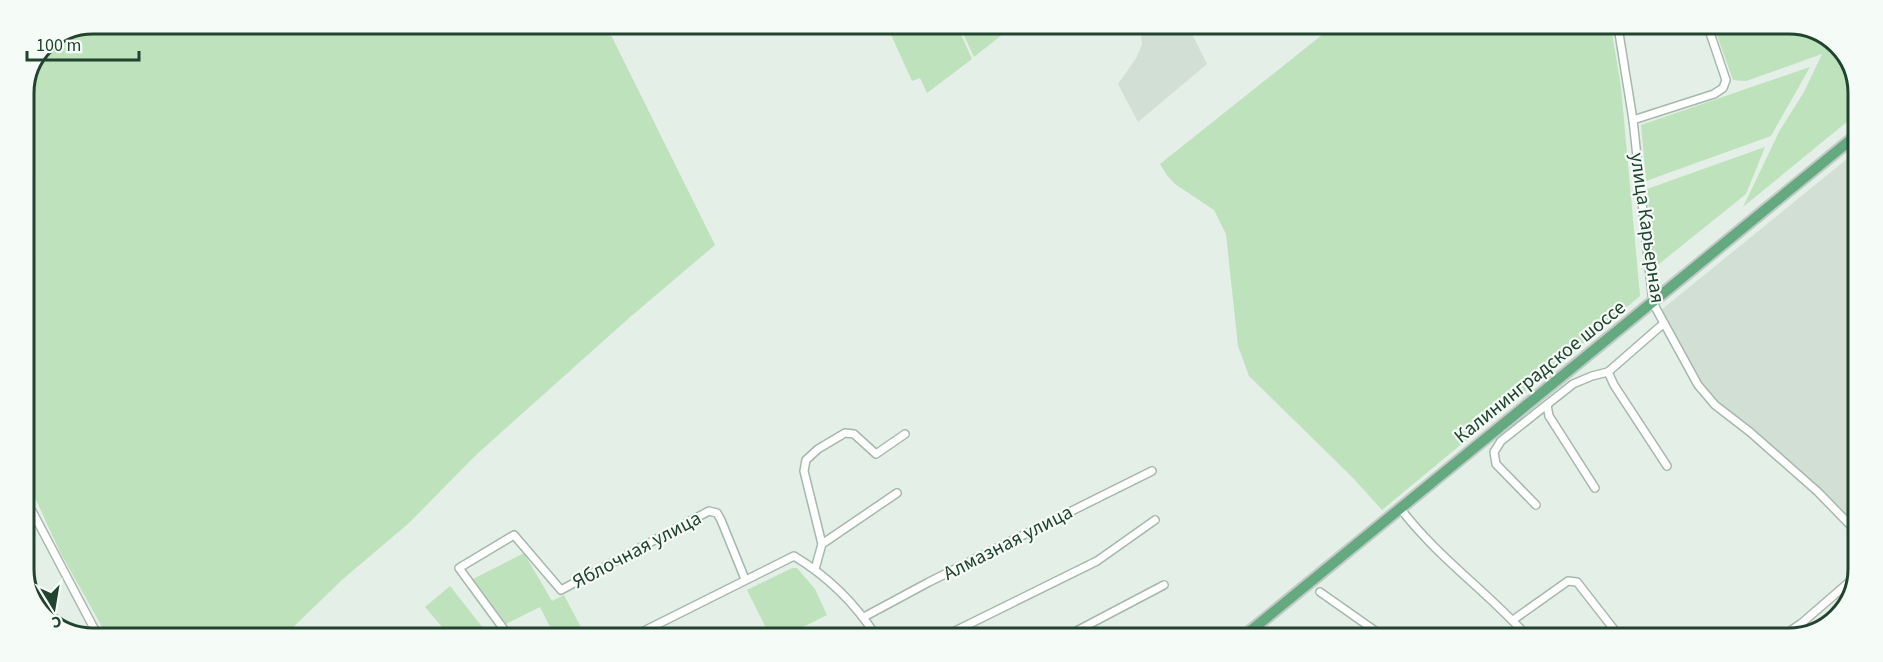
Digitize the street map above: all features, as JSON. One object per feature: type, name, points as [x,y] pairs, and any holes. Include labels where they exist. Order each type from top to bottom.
[{"type":"main road","name":"Калининградское шоссе","points":[[1255,627],[1848,141]]},
{"type":"street","name":"улица Карьерная","points":[[1619,34],[1633,120],[1653,303],[1698,385],[1715,405],[1750,432],[1818,492],[1848,523]]},
{"type":"street","points":[[1633,120],[1714,94],[1723,88],[1726,80],[1710,34]]},
{"type":"street","points":[[1536,505],[1496,464],[1494,452],[1501,441],[1573,384],[1608,372],[1663,324]]},
{"type":"street","points":[[1608,372],[1614,385],[1667,466]]},
{"type":"street","points":[[1547,405],[1550,416],[1595,488]]},
{"type":"street","points":[[815,569],[822,544],[804,471],[806,460],[818,449],[845,433],[854,434],[876,453],[906,434]]},
{"type":"street","name":"Алмазная улица","points":[[864,618],[929,582],[1152,471]]},
{"type":"street","points":[[822,544],[897,493]]},
{"type":"street","points":[[1400,508],[1468,580],[1519,627]]},
{"type":"street","name":"Яблочная улица","points":[[502,627],[459,568],[514,535],[561,590],[709,511],[717,513],[721,520],[745,579]]},
{"type":"street","points":[[35,516],[93,627]]},
{"type":"street","points":[[963,627],[1098,561],[1155,520]]},
{"type":"street","points":[[652,627],[794,556],[815,569],[844,595],[870,627]]},
{"type":"street","points":[[1513,620],[1568,581],[1573,580],[1612,627]]},
{"type":"street","points":[[1084,627],[1164,585]]},
{"type":"street","points":[[1795,627],[1845,587]]},
{"type":"street","points":[[1320,592],[1370,627]]},
{"type":"shaded area","points":[[1141,34],[1192,34],[1207,64],[1138,122],[1118,84],[1137,57],[1142,44]]},
{"type":"shaded area","points":[[1848,158],[1848,521],[1733,420],[1690,366],[1660,311]]},
{"type":"green space","points":[[94,34],[610,34],[715,245],[629,318],[476,455],[409,523],[343,579],[293,627],[102,627],[60,552],[35,497],[34,94],[39,71],[52,52],[71,39]]},
{"type":"green space","points":[[891,34],[961,34],[972,59],[927,93],[920,78],[912,81]]},
{"type":"green space","points":[[963,34],[1003,34],[974,57]]},
{"type":"green space","points":[[1323,34],[1612,34],[1621,87],[1640,296],[1382,510],[1353,478],[1249,376],[1238,346],[1226,234],[1214,210],[1175,184],[1160,164]]},
{"type":"green space","points":[[1717,34],[1789,34],[1815,41],[1831,52],[1842,68],[1848,90],[1848,121],[1743,207],[1780,130],[1804,92],[1822,54],[1746,81],[1733,80]]},
{"type":"green space","points":[[1810,67],[1771,136],[1646,181],[1641,125]]},
{"type":"green space","points":[[1765,147],[1746,194],[1654,268],[1647,189]]},
{"type":"green space","points":[[524,553],[552,601],[564,595],[581,627],[550,627],[540,607],[504,625],[473,579]]},
{"type":"green space","points":[[792,568],[797,568],[815,589],[827,615],[803,627],[766,627],[747,590]]},
{"type":"green space","points":[[450,586],[482,627],[442,627],[425,607]]}]
